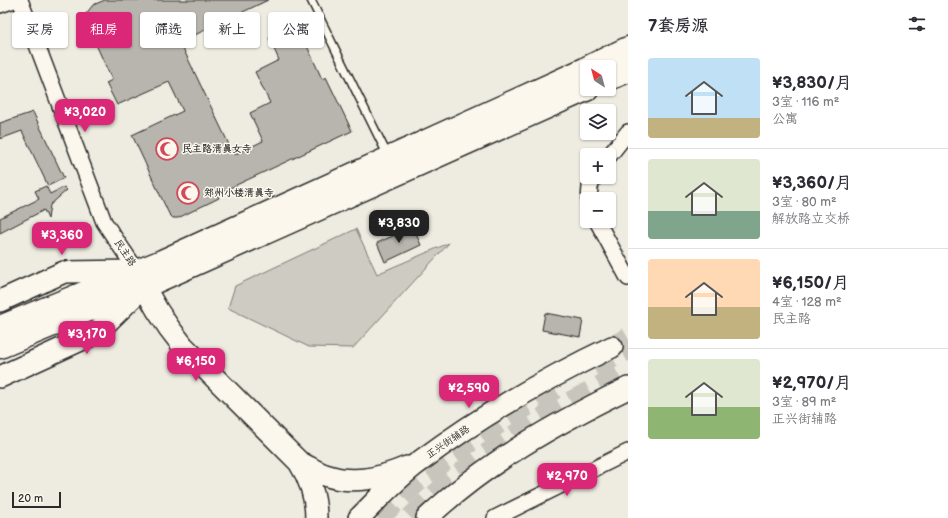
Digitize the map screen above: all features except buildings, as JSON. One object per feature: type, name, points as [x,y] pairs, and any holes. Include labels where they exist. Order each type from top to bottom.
[{"type":"main road","points":[[603,60],[628,48]]},
{"type":"main road","points":[[141,279],[389,157],[580,71]]},
{"type":"main road","points":[[616,76],[628,71]]},
{"type":"main road","points":[[0,327],[75,305],[141,279],[580,92]]},
{"type":"main road","points":[[0,347],[75,305]]},
{"type":"street","points":[[0,5],[14,0]]},
{"type":"street","name":"民主路","points":[[20,0],[104,222],[141,279],[168,327],[183,346],[299,462]]},
{"type":"street","points":[[615,148],[628,132]]},
{"type":"street","points":[[602,228],[628,278]]},
{"type":"street","points":[[0,301],[64,272],[141,279]]},
{"type":"street","points":[[0,377],[96,333],[141,279]]},
{"type":"street","name":"正兴街辅路","points":[[359,518],[418,462],[515,398],[558,373],[612,346]]},
{"type":"street","points":[[427,518],[463,487],[528,441],[579,412],[628,388]]},
{"type":"street","points":[[495,518],[628,452]]},
{"type":"street","points":[[299,462],[325,475],[361,480],[377,478],[418,462]]},
{"type":"street","points":[[299,462],[308,475],[316,504],[316,518]]},
{"type":"lane","points":[[311,0],[389,157]]},
{"type":"shaded area","points":[[356,229],[377,274],[449,243],[353,348],[309,347],[228,308],[235,286]]},
{"type":"tunnel","points":[[612,347],[628,338]]},
{"type":"tunnel","points":[[593,367],[628,349]]},
{"type":"tunnel","points":[[411,518],[435,495],[487,454],[541,419],[628,372]]},
{"type":"tunnel","points":[[378,518],[423,476],[461,447],[563,383]]},
{"type":"place","name":"民主路清真女寺","points":[[167,149]]},
{"type":"place","name":"郑州小楼清真寺","points":[[188,193]]}]
